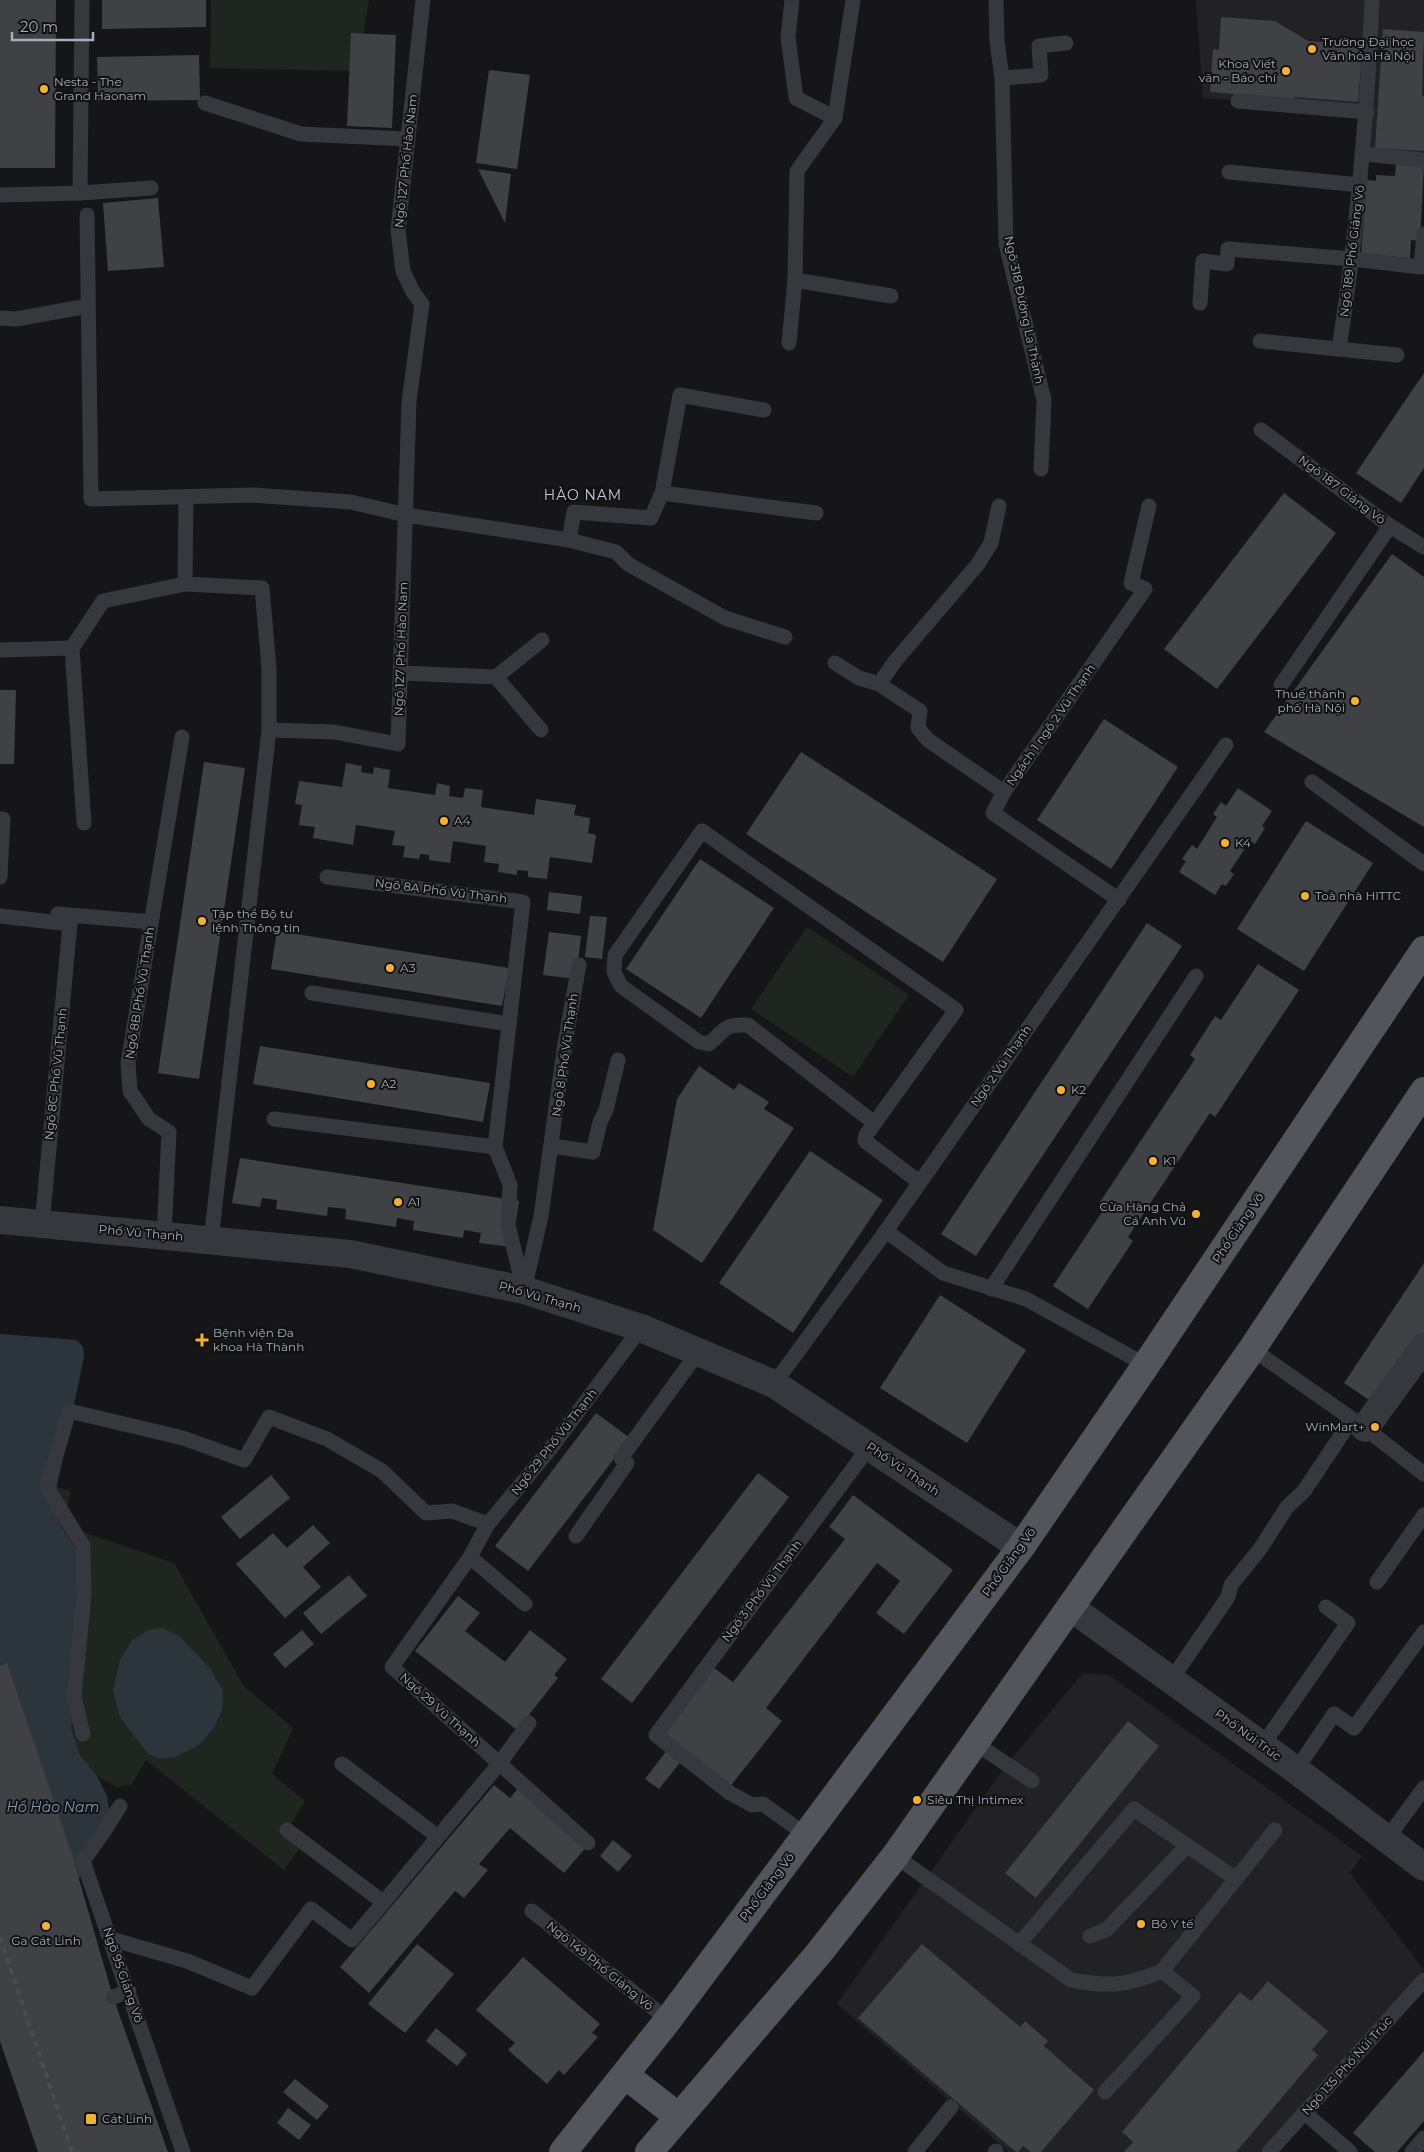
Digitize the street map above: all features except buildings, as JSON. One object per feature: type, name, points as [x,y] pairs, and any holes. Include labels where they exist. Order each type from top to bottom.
[{"type":"main road","name":"Phố Giảng Võ","points":[[563,2152],[668,2020],[1021,1547],[1146,1365],[1424,950]]},
{"type":"main road","points":[[649,2152],[818,1953],[895,1856],[1252,1349],[1424,1092]]},
{"type":"main road","points":[[626,2075],[680,2117]]},
{"type":"street","name":"Phố Vũ Thạnh","points":[[0,1220],[350,1254],[524,1290],[641,1328],[774,1384],[1021,1547]]},
{"type":"street","points":[[1358,1423],[1422,1354]]},
{"type":"street","name":"Phố Núi Trúc","points":[[1070,1607],[1296,1770],[1424,1867]]},
{"type":"lane","points":[[80,193],[82,0]]},
{"type":"lane","name":"Ngõ 127 Phố Hào Nam","points":[[269,730],[334,732],[398,744],[409,402],[422,304],[413,292],[403,271],[398,230],[423,0]]},
{"type":"lane","points":[[792,0],[788,37],[796,98],[835,118]]},
{"type":"lane","points":[[789,343],[794,280],[797,171],[835,118],[853,0]]},
{"type":"lane","name":"Ngõ 318 Đường La Thành","points":[[996,0],[997,41],[1002,78],[1006,244],[1044,400],[1041,469]]},
{"type":"lane","name":"Ngõ 189 Phố Giảng Võ","points":[[1339,348],[1353,259],[1364,154],[1372,0]]},
{"type":"lane","points":[[1002,78],[1041,75],[1039,46],[1066,42]]},
{"type":"lane","points":[[1238,101],[1367,105]]},
{"type":"lane","points":[[205,103],[301,134],[407,139]]},
{"type":"lane","points":[[1364,154],[1424,160]]},
{"type":"lane","points":[[1229,172],[1360,184]]},
{"type":"lane","points":[[0,194],[80,193],[151,188]]},
{"type":"lane","points":[[87,215],[91,499],[252,495],[351,502],[406,515],[569,540],[616,552],[628,564],[725,618],[785,637]]},
{"type":"lane","points":[[1200,304],[1203,261],[1227,264],[1228,250],[1353,259],[1422,268],[1424,234]]},
{"type":"lane","points":[[794,280],[891,296]]},
{"type":"lane","points":[[0,318],[16,319],[88,306]]},
{"type":"lane","points":[[1260,342],[1397,355]]},
{"type":"lane","points":[[569,540],[574,512],[651,518],[662,493],[680,395],[764,410]]},
{"type":"lane","name":"Ngõ 187 Giảng Võ","points":[[1261,430],[1390,526],[1424,547]]},
{"type":"lane","points":[[662,493],[816,513]]},
{"type":"lane","points":[[185,584],[186,497]]},
{"type":"lane","points":[[880,684],[896,660],[978,564],[991,543],[998,506]]},
{"type":"lane","name":"Ngách 1 ngõ 2 Vũ Thạnh","points":[[1119,900],[993,813],[1004,792],[1145,589],[1132,583],[1149,506]]},
{"type":"lane","points":[[1281,685],[1390,526]]},
{"type":"lane","points":[[84,823],[72,648],[103,601],[185,584],[262,588],[269,668],[269,730],[211,1240]]},
{"type":"lane","points":[[401,674],[496,677],[542,640]]},
{"type":"lane","points":[[0,650],[72,648]]},
{"type":"lane","points":[[835,663],[859,678],[880,684],[920,711],[918,728],[928,740],[1004,792]]},
{"type":"lane","points":[[496,677],[541,730]]},
{"type":"lane","name":"Ngõ 8B Phố Vũ Thạnh","points":[[164,1235],[168,1132],[149,1119],[130,1091],[128,1063],[182,737]]},
{"type":"lane","name":"Ngõ 2 Vũ Thạnh","points":[[774,1384],[886,1231],[1226,745]]},
{"type":"lane","points":[[1312,782],[1424,864]]},
{"type":"lane","points":[[0,877],[2,819]]},
{"type":"lane","points":[[873,1122],[748,1025],[735,1024],[722,1029],[709,1044],[699,1042],[621,986],[614,972],[615,955],[702,832],[956,1010],[873,1122],[866,1135],[865,1141],[919,1182]]},
{"type":"lane","name":"Ngõ 8A Phố Vũ Thạnh","points":[[327,877],[523,902],[495,1147],[510,1185],[508,1225],[524,1290]]},
{"type":"lane","points":[[0,908],[151,922]]},
{"type":"lane","name":"Ngõ 8C Phố Vũ Thạnh","points":[[0,916],[70,924],[42,1224]]},
{"type":"lane","name":"Ngõ 8 Phố Vũ Thạnh","points":[[524,1290],[541,1216],[565,1043],[579,965]]},
{"type":"lane","points":[[991,1289],[1196,976]]},
{"type":"lane","points":[[312,993],[509,1024]]},
{"type":"lane","points":[[552,1146],[594,1152],[600,1122],[606,1110],[618,1060]]},
{"type":"lane","points":[[274,1119],[495,1147]]},
{"type":"lane","points":[[886,1231],[943,1274],[1026,1299],[1146,1365]]},
{"type":"lane","name":"Ngõ 29 Phố Vũ Thạnh","points":[[470,1557],[488,1524],[547,1452],[641,1328]]},
{"type":"lane","points":[[1252,1349],[1358,1423],[1424,1474]]},
{"type":"lane","points":[[576,1536],[627,1463],[621,1458],[699,1351]]},
{"type":"lane","points":[[83,1734],[74,1697],[84,1594],[82,1546],[47,1487],[69,1411],[183,1438],[244,1460],[269,1417],[327,1439],[382,1471],[426,1513],[452,1511],[488,1524]]},
{"type":"lane","points":[[1171,1680],[1228,1597],[1231,1585],[1260,1549],[1287,1507],[1304,1491],[1358,1423]]},
{"type":"lane","name":"Ngõ 3 Phố Vũ Thạnh","points":[[806,1835],[763,1804],[752,1805],[730,1793],[656,1735],[869,1446]]},
{"type":"lane","points":[[1377,1582],[1424,1515]]},
{"type":"lane","points":[[470,1557],[525,1604]]},
{"type":"lane","name":"Ngõ 29 Vũ Thạnh","points":[[470,1557],[392,1667],[499,1764]]},
{"type":"lane","points":[[1262,1746],[1348,1623],[1326,1607]]},
{"type":"lane","points":[[1296,1770],[1334,1714],[1354,1728],[1424,1632]]},
{"type":"lane","points":[[111,1939],[187,1962],[252,1988],[311,1909],[352,1940],[499,1764],[529,1723]]},
{"type":"lane","points":[[974,1743],[1032,1781]]},
{"type":"lane","points":[[342,1764],[437,1836]]},
{"type":"lane","points":[[499,1764],[588,1843]]},
{"type":"lane","points":[[1386,1840],[1424,1788]]},
{"type":"lane","name":"Ngõ 95 Giảng Võ","points":[[120,1806],[83,1861],[183,2152]]},
{"type":"lane","points":[[1019,1944],[1134,1810],[1236,1879]]},
{"type":"lane","points":[[287,1830],[383,1902]]},
{"type":"lane","points":[[895,1856],[1071,1980],[1100,1986],[1136,1982],[1162,1971],[1276,1830]]},
{"type":"lane","points":[[1090,1936],[1106,1930],[1187,1846]]},
{"type":"lane","name":"Ngõ 149 Phố Giảng Võ","points":[[532,1911],[668,2020]]},
{"type":"lane","points":[[1105,2092],[1193,1996],[1162,1971]]},
{"type":"lane","name":"Ngõ 135 Phố Núi Trúc","points":[[1270,2152],[1424,1980]]},
{"type":"lane","points":[[113,1997],[128,1991]]},
{"type":"lane","points":[[915,2152],[950,2107]]},
{"type":"lane","points":[[1305,2113],[1350,2152]]},
{"type":"lane","points":[[1412,2152],[1424,2138]]},
{"type":"shaded area","points":[[211,0],[369,0],[357,71],[210,68]]},
{"type":"shaded area","name":"Trường Đại học Văn hóa Hà Nội","points":[[1196,0],[1424,0],[1424,153],[1370,149],[1373,110],[1203,98]]},
{"type":"shaded area","points":[[807,927],[909,995],[853,1077],[751,1009]]},
{"type":"shaded area","points":[[57,1487],[71,1491],[63,1525],[174,1563],[243,1685],[293,1728],[272,1774],[305,1801],[291,1824],[306,1839],[284,1870],[146,1760],[132,1784],[117,1787],[97,1776],[80,1755],[71,1727],[91,1599],[90,1580],[84,1564],[56,1519],[53,1505]],"holes":[[[148,1630],[198,1657],[210,1668],[120,1660],[131,1641]]]},
{"type":"shaded area","name":"Bộ Y tế","points":[[1083,1673],[1109,1675],[1362,1856],[1350,1873],[1424,1970],[1277,2152],[1009,2152],[837,2004],[1007,1764]]},
{"type":"water","name":"Hồ Hào Nam","points":[[0,1334],[77,1340],[83,1347],[84,1357],[53,1505],[60,1525],[87,1569],[90,1579],[91,1599],[71,1727],[80,1755],[97,1776],[107,1796],[110,1814],[78,1881],[0,1905]]},
{"type":"water","points":[[163,1628],[180,1637],[210,1668],[223,1691],[222,1710],[214,1728],[199,1745],[175,1757],[160,1759],[148,1754],[120,1717],[113,1691],[120,1660],[131,1641],[148,1630]]},
{"type":"railway","points":[[0,1937],[72,2152]]},
{"type":"place","name":"Trường Đại học Văn hóa Hà Nội","points":[[1312,49]]},
{"type":"place","name":"Khoa Viết văn - Báo chí","points":[[1286,71]]},
{"type":"place","name":"Nesta - The Grand Haonam","points":[[44,89]]},
{"type":"place","name":"Thuế thành phố Hà Nội","points":[[1355,701]]},
{"type":"place","name":"A4","points":[[444,821]]},
{"type":"place","name":"K4","points":[[1225,843]]},
{"type":"place","name":"Toà nhà HITTC","points":[[1305,896]]},
{"type":"place","name":"Tập thể Bộ tư lệnh Thông tin","points":[[202,921]]},
{"type":"place","name":"A3","points":[[390,968]]},
{"type":"place","name":"A2","points":[[371,1084]]},
{"type":"place","name":"K2","points":[[1061,1090]]},
{"type":"place","name":"K1","points":[[1153,1161]]},
{"type":"place","name":"A1","points":[[398,1202]]},
{"type":"place","name":"Cửa Hàng Chả Cá Anh Vũ","points":[[1196,1214]]},
{"type":"place","name":"Bệnh viện Đa khoa Hà Thành","points":[[202,1340]]},
{"type":"place","name":"WinMart+","points":[[1375,1427]]},
{"type":"place","name":"Siêu Thị Intimex","points":[[917,1800]]},
{"type":"place","name":"Bộ Y tế","points":[[1141,1924]]},
{"type":"place","name":"Ga Cát Linh","points":[[46,1926]]},
{"type":"place","name":"Cát Linh","points":[[91,2119]]},
{"type":"district","name":"HÀO NAM","points":[[583,495]]}]
